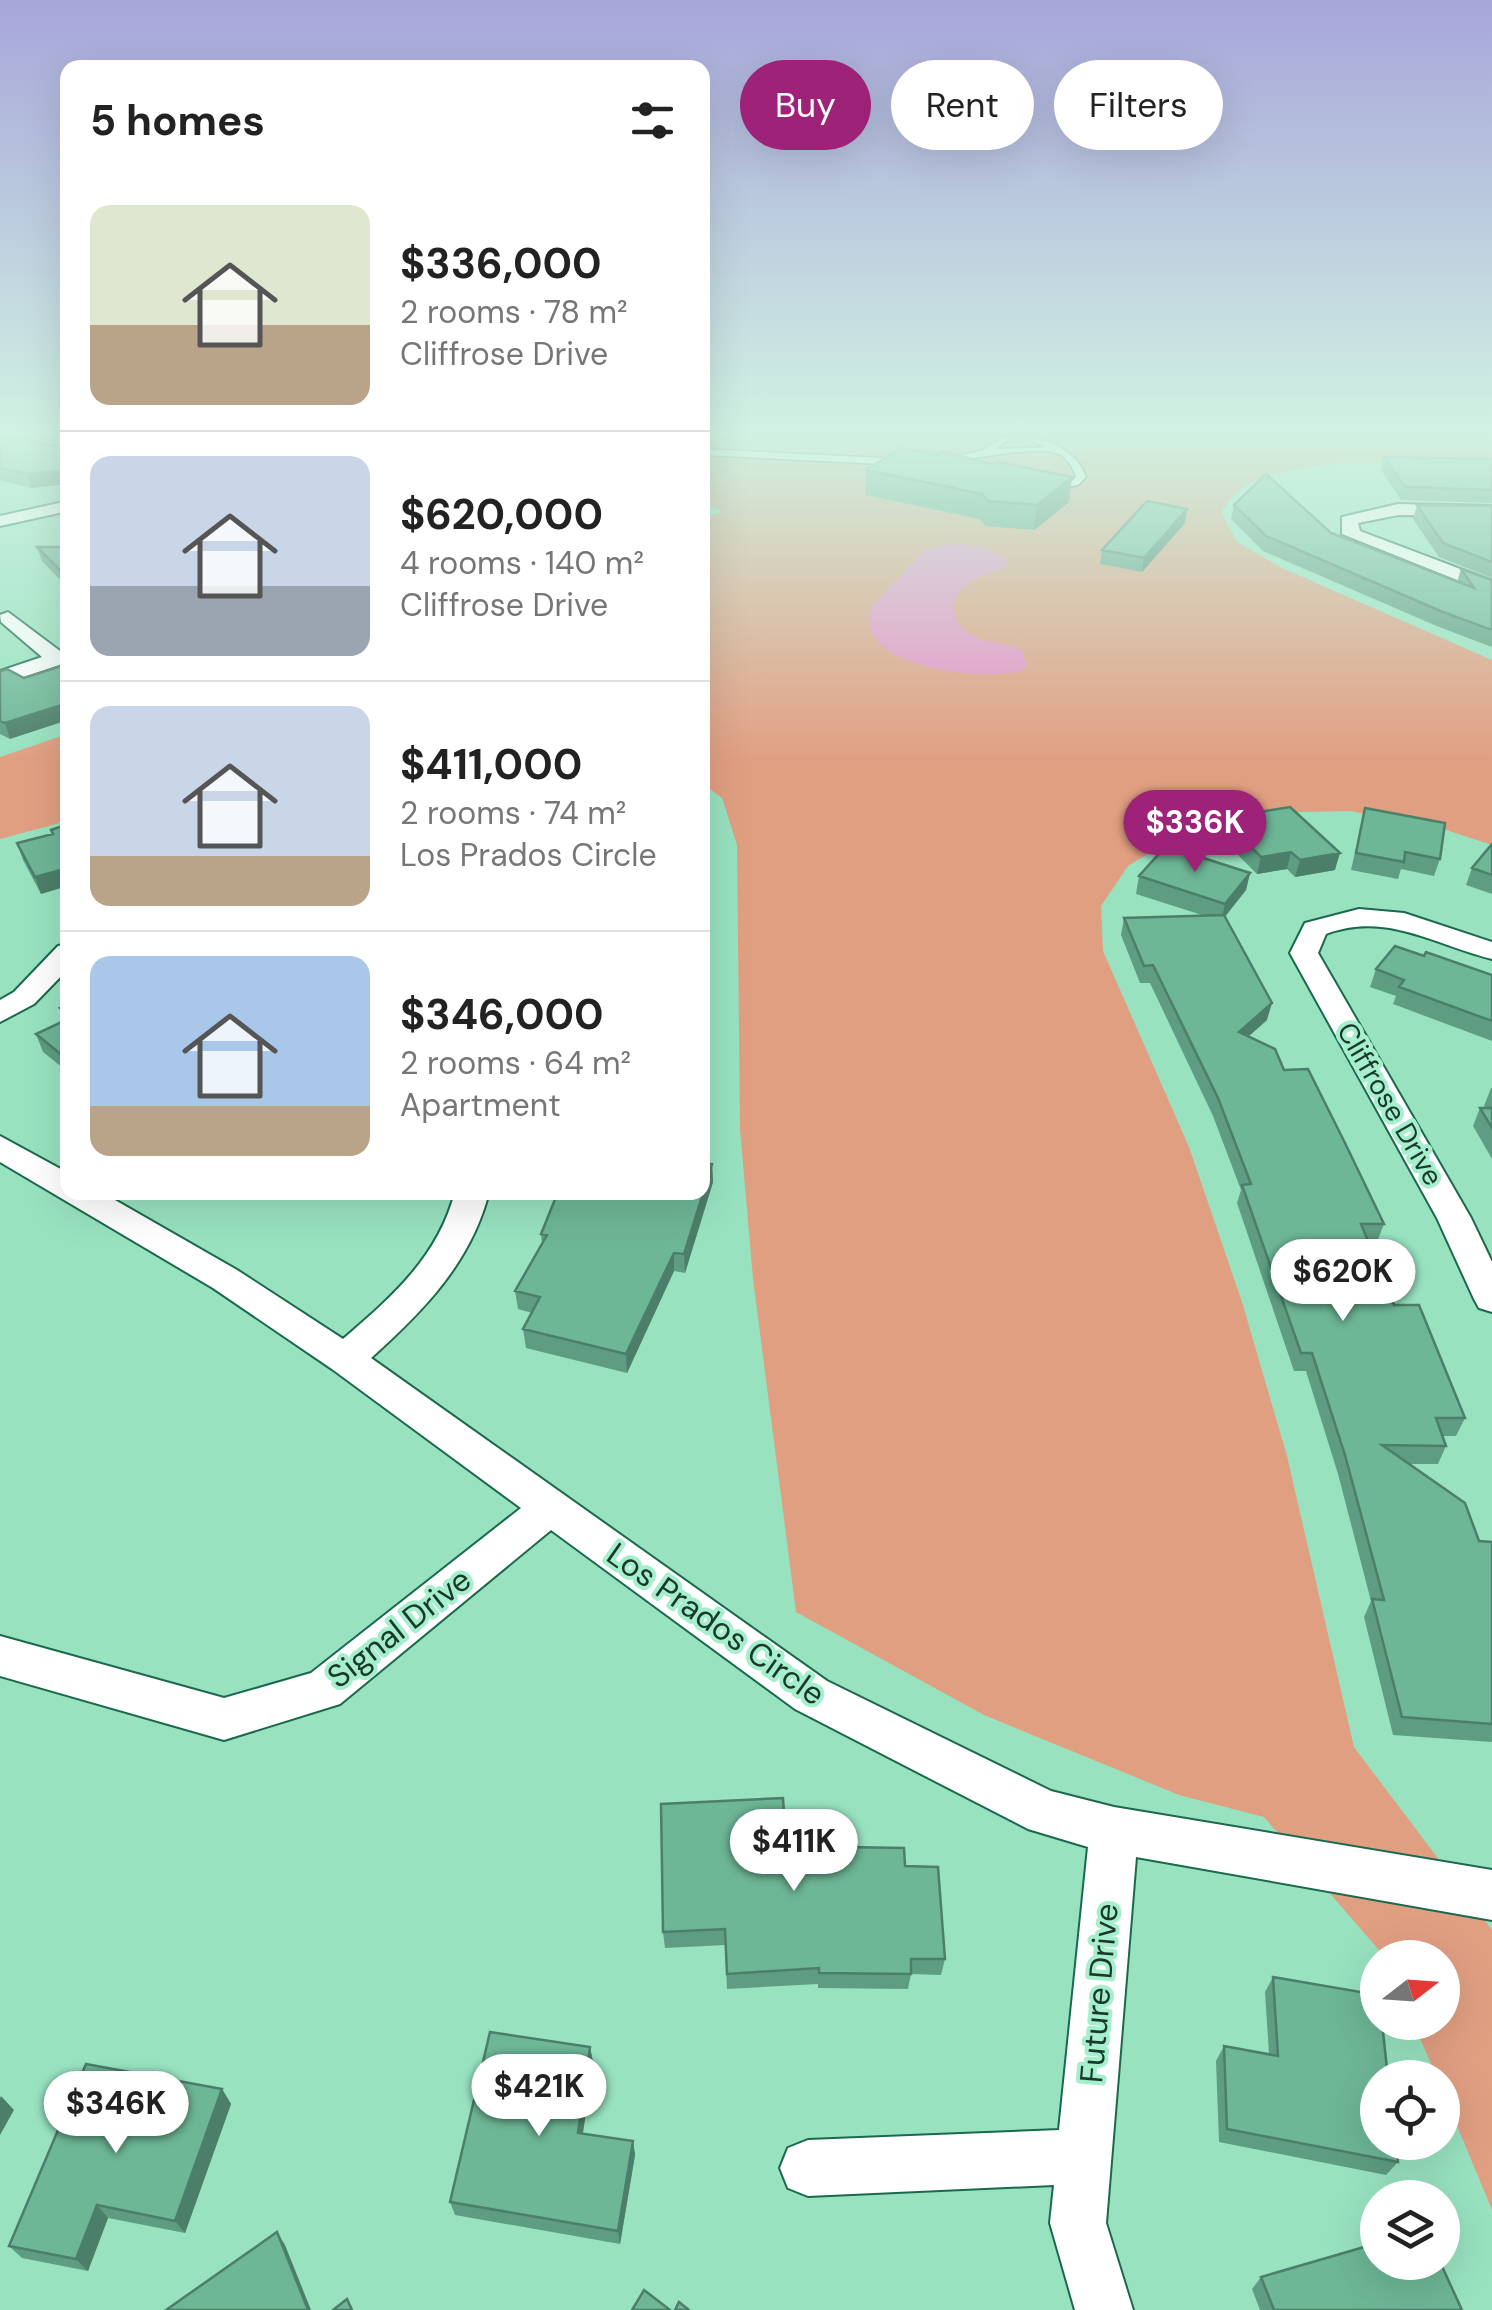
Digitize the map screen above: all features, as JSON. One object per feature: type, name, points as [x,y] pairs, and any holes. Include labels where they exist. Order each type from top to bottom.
[{"type":"street","points":[[1379,545],[1492,588]]},
{"type":"street","points":[[8,618],[60,656]]},
{"type":"street","points":[[0,678],[60,658]]},
{"type":"street","name":"Cliffrose Drive","points":[[1492,951],[1396,918],[1371,915],[1332,920],[1314,929],[1304,953],[1454,1218],[1492,1299]]},
{"type":"street","points":[[0,1013],[24,998],[60,960]]},
{"type":"street","name":"Los Prados Circle","points":[[0,1148],[60,1184]]},
{"type":"street","name":"Los Prados Circle","points":[[87,1200],[225,1279],[345,1359],[811,1695],[1045,1813],[1114,1830],[1492,1895]]},
{"type":"street","points":[[345,1359],[420,1293],[468,1216],[471,1200]]},
{"type":"street","name":"Signal Drive","points":[[0,1656],[224,1718],[324,1690],[550,1508]]},
{"type":"street","name":"Future Drive","points":[[1104,2310],[1078,2223],[1114,1830]]},
{"type":"street","points":[[808,2168],[1084,2156]]},
{"type":"shaded area","points":[[710,545],[1242,545],[1282,568],[1492,660],[1492,845],[1446,830],[1350,811],[1260,813],[1182,833],[1128,866],[1101,906],[1103,951],[1189,1147],[1242,1302],[1287,1456],[1354,1747],[1492,1930],[1492,2210],[1460,2133],[1460,2060],[1429,2060],[1421,2040],[1460,2040],[1460,1940],[1370,1940],[1264,1817],[1179,1795],[984,1715],[796,1612],[753,1279],[740,1129],[737,845],[722,798],[710,789]]},
{"type":"shaded area","points":[[965,545],[985,548],[1007,561],[1008,566],[962,589],[954,614],[973,635],[1022,650],[1027,666],[1003,674],[952,671],[899,657],[880,644],[870,627],[872,606],[925,550]]},
{"type":"shaded area","points":[[60,736],[60,823],[0,839],[0,757]]},
{"type":"building","points":[[1107,545],[1156,545],[1144,558],[1102,550]]},
{"type":"building","points":[[1286,545],[1362,545],[1474,588],[1461,569],[1492,580],[1492,630]]},
{"type":"building","points":[[1448,545],[1492,545],[1492,562]]},
{"type":"building","points":[[37,547],[60,547],[60,570]]},
{"type":"building","points":[[60,667],[60,706],[5,723],[0,721],[0,671],[7,669],[24,678]]},
{"type":"building","points":[[1290,807],[1340,853],[1300,860],[1291,852],[1261,857],[1222,818]]},
{"type":"building","points":[[1365,808],[1445,823],[1440,859],[1405,852],[1404,862],[1356,853]]},
{"type":"building","points":[[60,827],[60,870],[35,877],[17,843],[53,834],[51,830]]},
{"type":"building","points":[[1492,844],[1492,875],[1472,868]]},
{"type":"building","points":[[1166,846],[1250,873],[1225,904],[1139,876]]},
{"type":"building","points":[[1224,915],[1272,1003],[1239,1032],[1275,1049],[1284,1070],[1308,1069],[1384,1224],[1361,1224],[1394,1305],[1419,1305],[1465,1418],[1436,1418],[1446,1446],[1382,1445],[1465,1503],[1479,1541],[1492,1542],[1492,1724],[1402,1717],[1372,1599],[1384,1600],[1345,1455],[1312,1353],[1301,1353],[1242,1185],[1251,1184],[1218,1098],[1153,965],[1144,966],[1124,918]]},
{"type":"building","points":[[1395,946],[1424,956],[1426,952],[1492,975],[1492,1021],[1399,987],[1404,980],[1376,969]]},
{"type":"building","points":[[60,1023],[60,1054],[36,1034]]},
{"type":"building","points":[[1480,1108],[1492,1108],[1492,1128]]},
{"type":"building","points":[[555,1200],[701,1200],[684,1254],[674,1253],[626,1354],[523,1329],[540,1297],[515,1291],[547,1235],[541,1234]]},
{"type":"building","points":[[783,1798],[786,1846],[904,1848],[905,1866],[938,1867],[945,1959],[911,1959],[911,1974],[819,1973],[819,1968],[727,1974],[725,1929],[663,1932],[661,1804]]},
{"type":"building","points":[[1273,1977],[1360,1992],[1360,2040],[1384,2040],[1386,2060],[1360,2060],[1360,2155],[1227,2129],[1224,2046],[1278,2056]]},
{"type":"building","points":[[490,2032],[590,2047],[578,2133],[633,2141],[618,2231],[450,2202]]},
{"type":"building","points":[[86,2064],[222,2089],[175,2221],[97,2205],[76,2259],[9,2246]]},
{"type":"building","points":[[277,2232],[308,2310],[166,2310]]},
{"type":"building","points":[[1360,2248],[1360,2280],[1448,2280],[1462,2310],[1274,2310],[1261,2277]]},
{"type":"building","points":[[644,2290],[670,2310],[632,2310]]},
{"type":"building","points":[[347,2299],[352,2310],[333,2310]]}]
